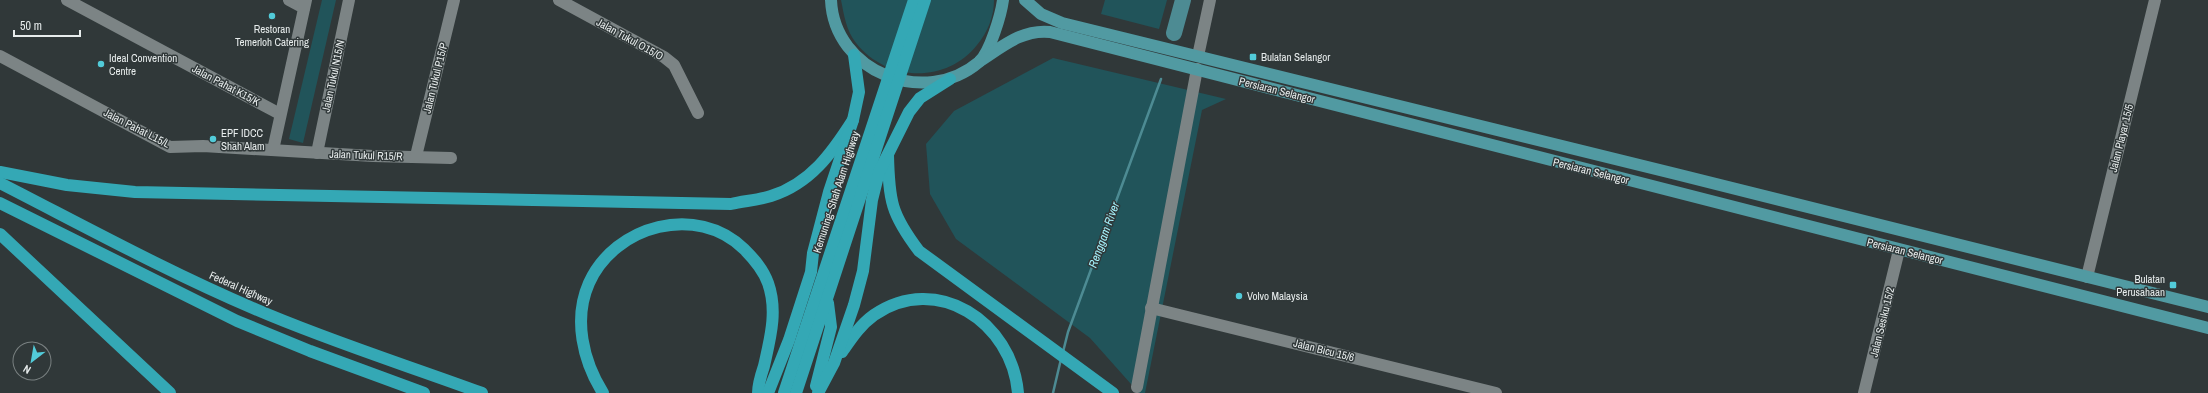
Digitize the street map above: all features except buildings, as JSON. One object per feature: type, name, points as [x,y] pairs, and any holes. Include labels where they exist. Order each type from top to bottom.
[{"type":"highway","name":"Kemuning–Shah Alam Highway","points":[[796,393],[828,298],[851,208],[914,0]]},
{"type":"highway","name":"Kemuning–Shah Alam Highway","points":[[784,393],[835,238],[851,208],[925,0]]},
{"type":"highway","points":[[768,393],[789,340],[810,272],[813,253],[829,192],[853,120],[859,92],[854,55]]},
{"type":"highway","points":[[834,363],[862,278],[872,200],[879,172],[902,124],[920,98],[950,79]]},
{"type":"highway","points":[[0,172],[67,185],[135,192],[731,204],[769,197],[789,189],[803,180],[820,167],[853,120]]},
{"type":"highway","points":[[888,154],[889,192],[892,208],[902,229],[919,251],[1113,393]]},
{"type":"highway","name":"Federal Highway","points":[[0,183],[186,278],[256,309],[338,342],[482,393]]},
{"type":"highway","points":[[0,203],[237,321],[310,351],[424,393]]},
{"type":"highway","points":[[603,393],[582,344],[581,313],[588,284],[608,254],[635,235],[663,225],[690,223],[711,228],[736,241],[756,261],[768,283],[773,307],[772,334],[758,393]]},
{"type":"highway","points":[[0,234],[170,393]]},
{"type":"highway","points":[[810,272],[835,238]]},
{"type":"highway","points":[[815,393],[831,327],[828,298]]},
{"type":"highway","points":[[818,393],[834,363],[858,329],[873,316],[887,308],[902,302],[925,299],[948,302],[982,321],[997,337],[1007,352],[1014,372],[1018,393]]},
{"type":"main road","points":[[830,3],[840,34],[854,55],[882,76],[916,84],[950,79],[980,61],[999,22],[1003,0]]},
{"type":"main road","name":"Persiaran Selangor","points":[[1025,0],[1041,14],[1062,23],[2208,307]]},
{"type":"main road","name":"Persiaran Selangor","points":[[980,61],[1020,36],[1038,31],[1059,34],[2208,328]]},
{"type":"street","name":"Jalan Pahat K15/K","points":[[67,0],[280,114]]},
{"type":"street","points":[[273,150],[305,4],[289,0]]},
{"type":"street","name":"Jalan Tukul N15/N","points":[[317,153],[349,0]]},
{"type":"street","name":"Jalan Tukul P15/P","points":[[416,156],[454,0]]},
{"type":"street","name":"Jalan Tukul O15/O","points":[[559,0],[664,57],[674,65],[698,113]]},
{"type":"street","points":[[1198,56],[1210,0]]},
{"type":"street","name":"Jalan Playar 15/5","points":[[2087,277],[2155,0]]},
{"type":"street","name":"Jalan Pahat L15/L","points":[[0,56],[170,147],[203,146],[317,153]]},
{"type":"street","points":[[1137,387],[1196,69]]},
{"type":"street","name":"Jalan Tukul R15/R","points":[[317,153],[451,158]]},
{"type":"street","name":"Jalan Sesiku 15/2","points":[[1864,393],[1900,250]]},
{"type":"street","name":"Jalan Bicu 15/6","points":[[1151,308],[1496,393]]},
{"type":"shaded area","points":[[322,0],[336,0],[303,143],[289,139]]},
{"type":"shaded area","points":[[841,0],[994,0],[992,18],[987,29],[981,40],[964,58],[949,67],[933,72],[916,73],[900,71],[884,65],[869,56],[856,43],[850,33]]},
{"type":"shaded area","points":[[1105,0],[1167,0],[1159,29],[1101,14]]},
{"type":"shaded area","points":[[1053,58],[1226,99],[1202,110],[1145,393],[1139,393],[1090,338],[956,239],[930,194],[926,144],[954,111]]},
{"type":"waterway","name":"Renggam River","points":[[1174,33],[1183,0]]},
{"type":"waterway","name":"Renggam River","points":[[1063,352],[1068,332],[1161,79]]},
{"type":"waterway","name":"Renggam River","points":[[1053,393],[1061,359]]},
{"type":"place","name":"Restoran Temerloh Catering","points":[[272,16]]},
{"type":"place","name":"Bulatan Selangor","points":[[1253,57]]},
{"type":"place","name":"Ideal Convention Centre","points":[[101,64]]},
{"type":"place","name":"EPF IDCC Shah Alam","points":[[213,139]]},
{"type":"place","name":"Bulatan Perusahaan","points":[[2173,285]]},
{"type":"place","name":"Volvo Malaysia","points":[[1239,296]]}]
